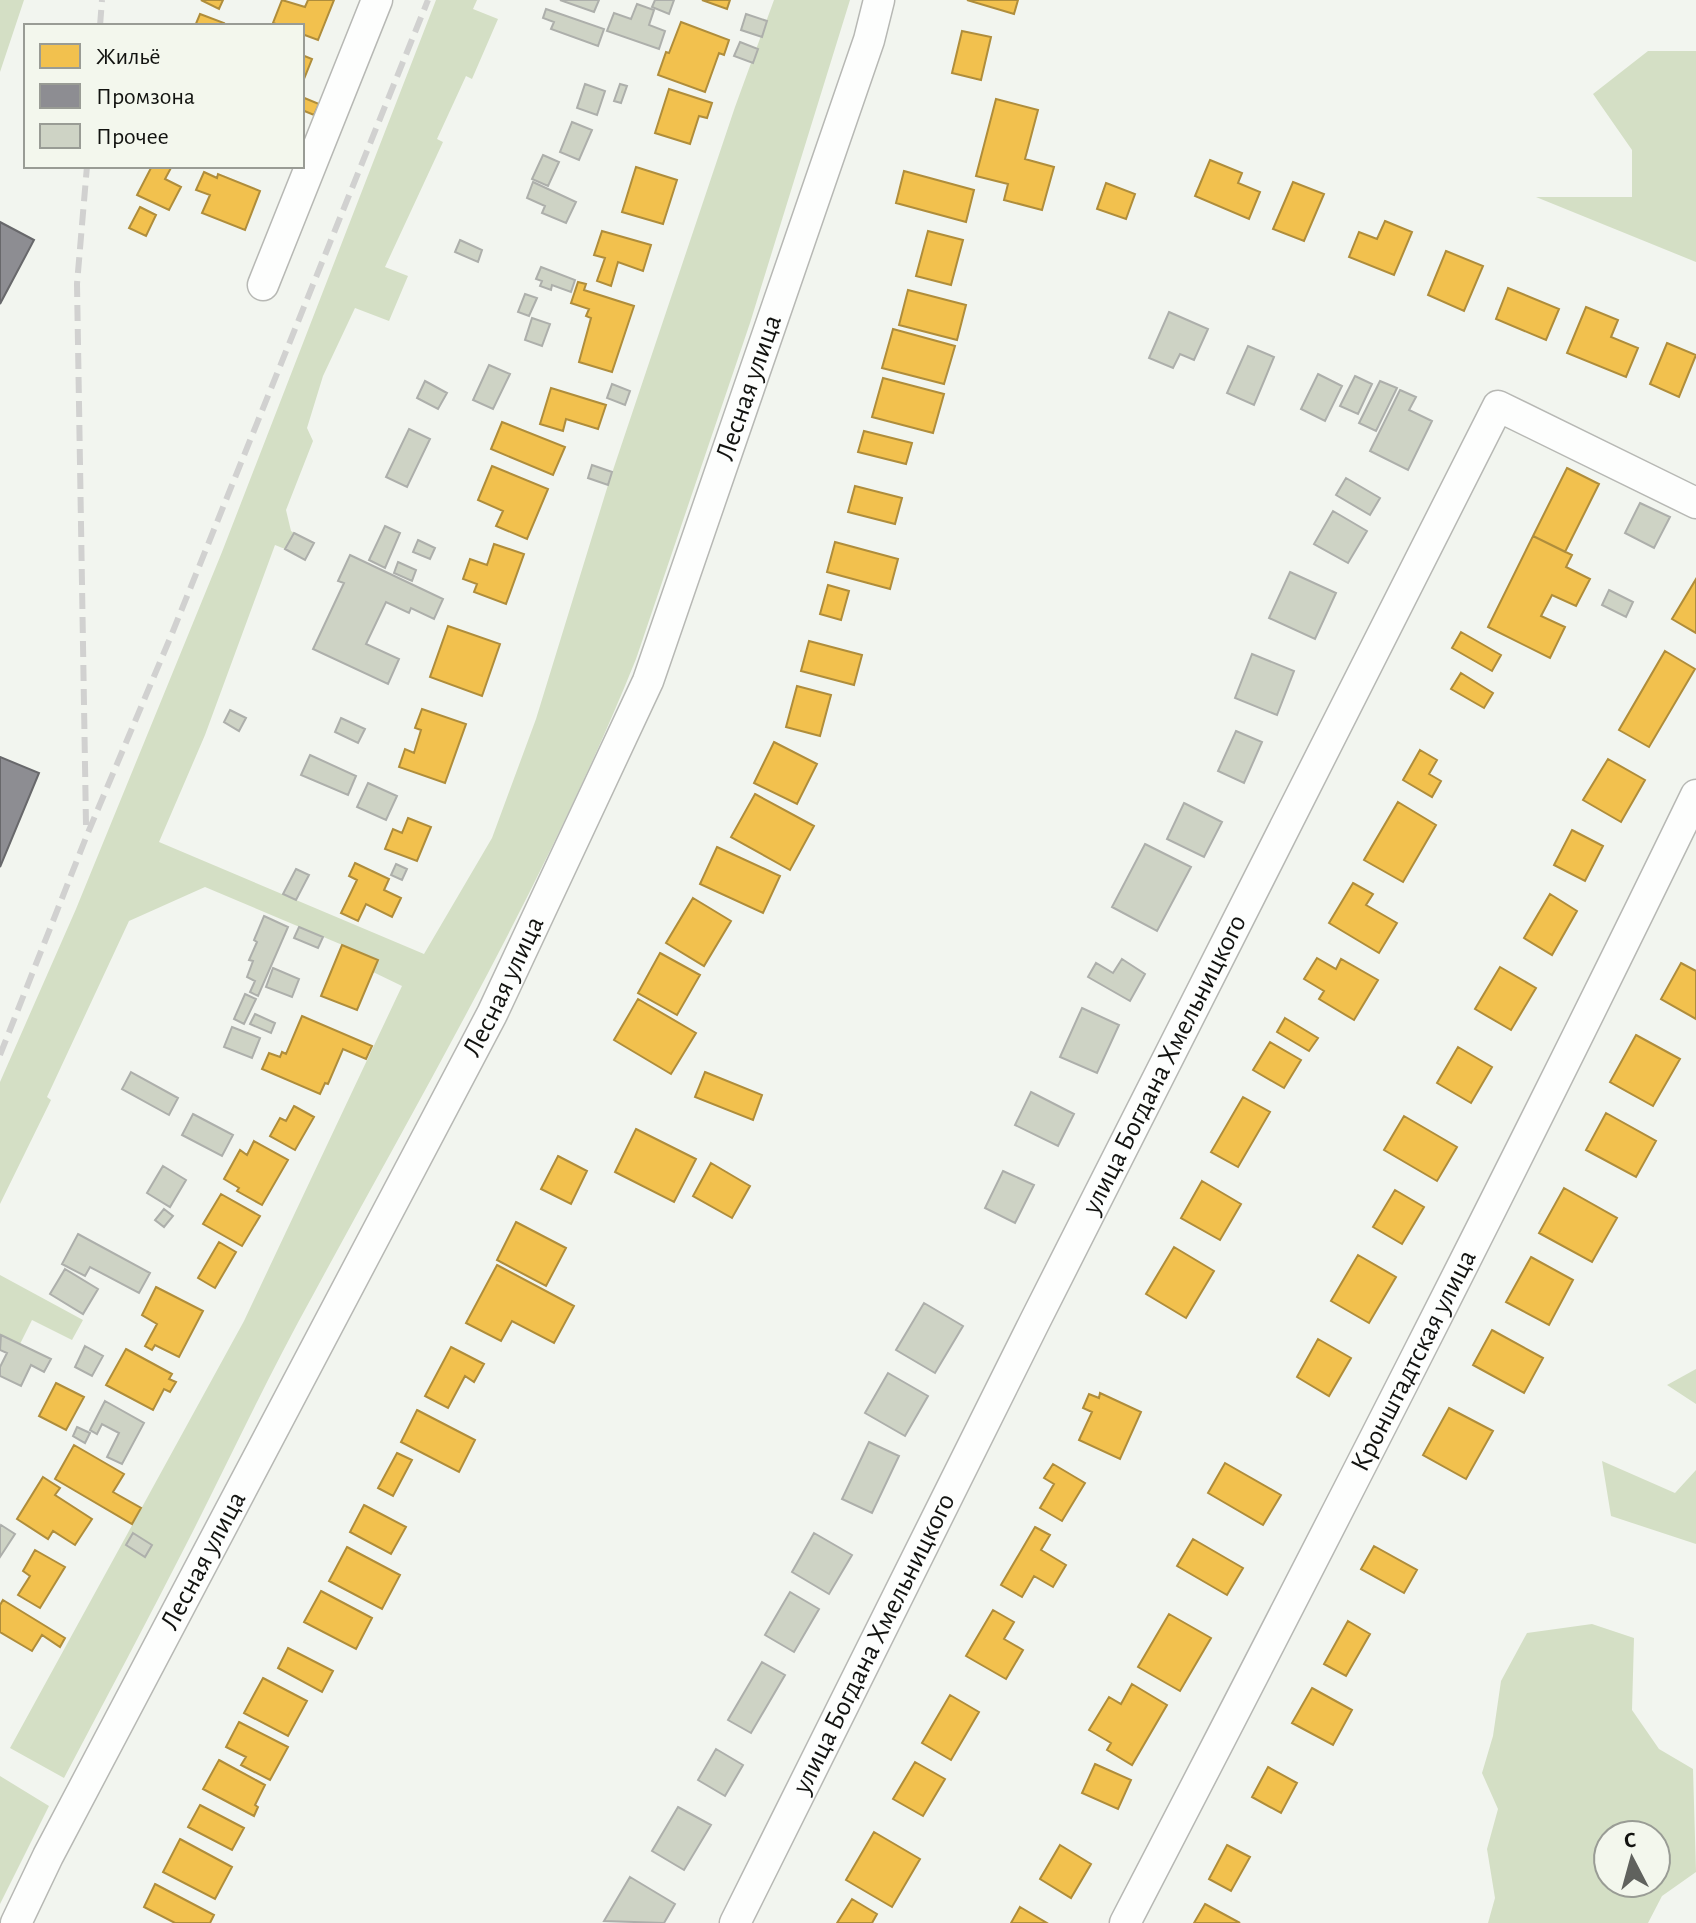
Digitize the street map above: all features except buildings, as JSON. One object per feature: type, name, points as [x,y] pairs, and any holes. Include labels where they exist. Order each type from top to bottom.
[{"type":"street","points":[[263,285],[377,0]]},
{"type":"street","name":"Лесная улица","points":[[16,1923],[48,1856],[492,1014],[648,681],[869,40],[879,0]]},
{"type":"street","name":"улица Богдана Хмельницкого","points":[[735,1923],[1035,1321],[1498,406],[1696,503]]},
{"type":"street","name":"Кронштадтская улица","points":[[1125,1923],[1360,1468],[1600,993],[1696,795]]},
{"type":"green space","points":[[0,0],[24,0],[0,72]]},
{"type":"green space","points":[[436,0],[477,0],[473,9],[498,19],[472,79],[466,76],[437,139],[443,142],[385,267],[408,276],[389,321],[355,308],[323,376],[307,428],[313,441],[286,510],[294,533],[285,549],[275,545],[205,735],[159,842],[424,954],[492,838],[536,719],[608,485],[774,0],[850,0],[750,323],[636,659],[601,741],[484,982],[297,1325],[64,1778],[10,1748],[244,1321],[402,986],[373,972],[378,960],[205,887],[129,921],[47,1097],[51,1100],[0,1204],[0,1082],[76,909],[222,552]]},
{"type":"green space","points":[[1648,51],[1696,51],[1696,262],[1536,197],[1632,197],[1632,150],[1593,94]]},
{"type":"green space","points":[[0,1275],[83,1320],[72,1340],[32,1320],[20,1344],[0,1335]]},
{"type":"green space","points":[[1696,1369],[1696,1404],[1667,1385]]},
{"type":"green space","points":[[1602,1461],[1675,1493],[1696,1470],[1696,1544],[1611,1516]]},
{"type":"green space","points":[[1592,1624],[1634,1638],[1632,1710],[1659,1749],[1693,1769],[1696,1872],[1672,1889],[1672,1819],[1592,1819],[1592,1899],[1660,1899],[1648,1923],[1488,1923],[1495,1898],[1487,1849],[1498,1809],[1482,1773],[1493,1736],[1501,1681],[1527,1633]]},
{"type":"green space","points":[[0,1776],[49,1806],[0,1904]]},
{"type":"railway","points":[[100,24],[102,0]]},
{"type":"railway","points":[[0,1055],[428,0]]},
{"type":"railway","points":[[86,825],[77,284],[87,168]]}]
